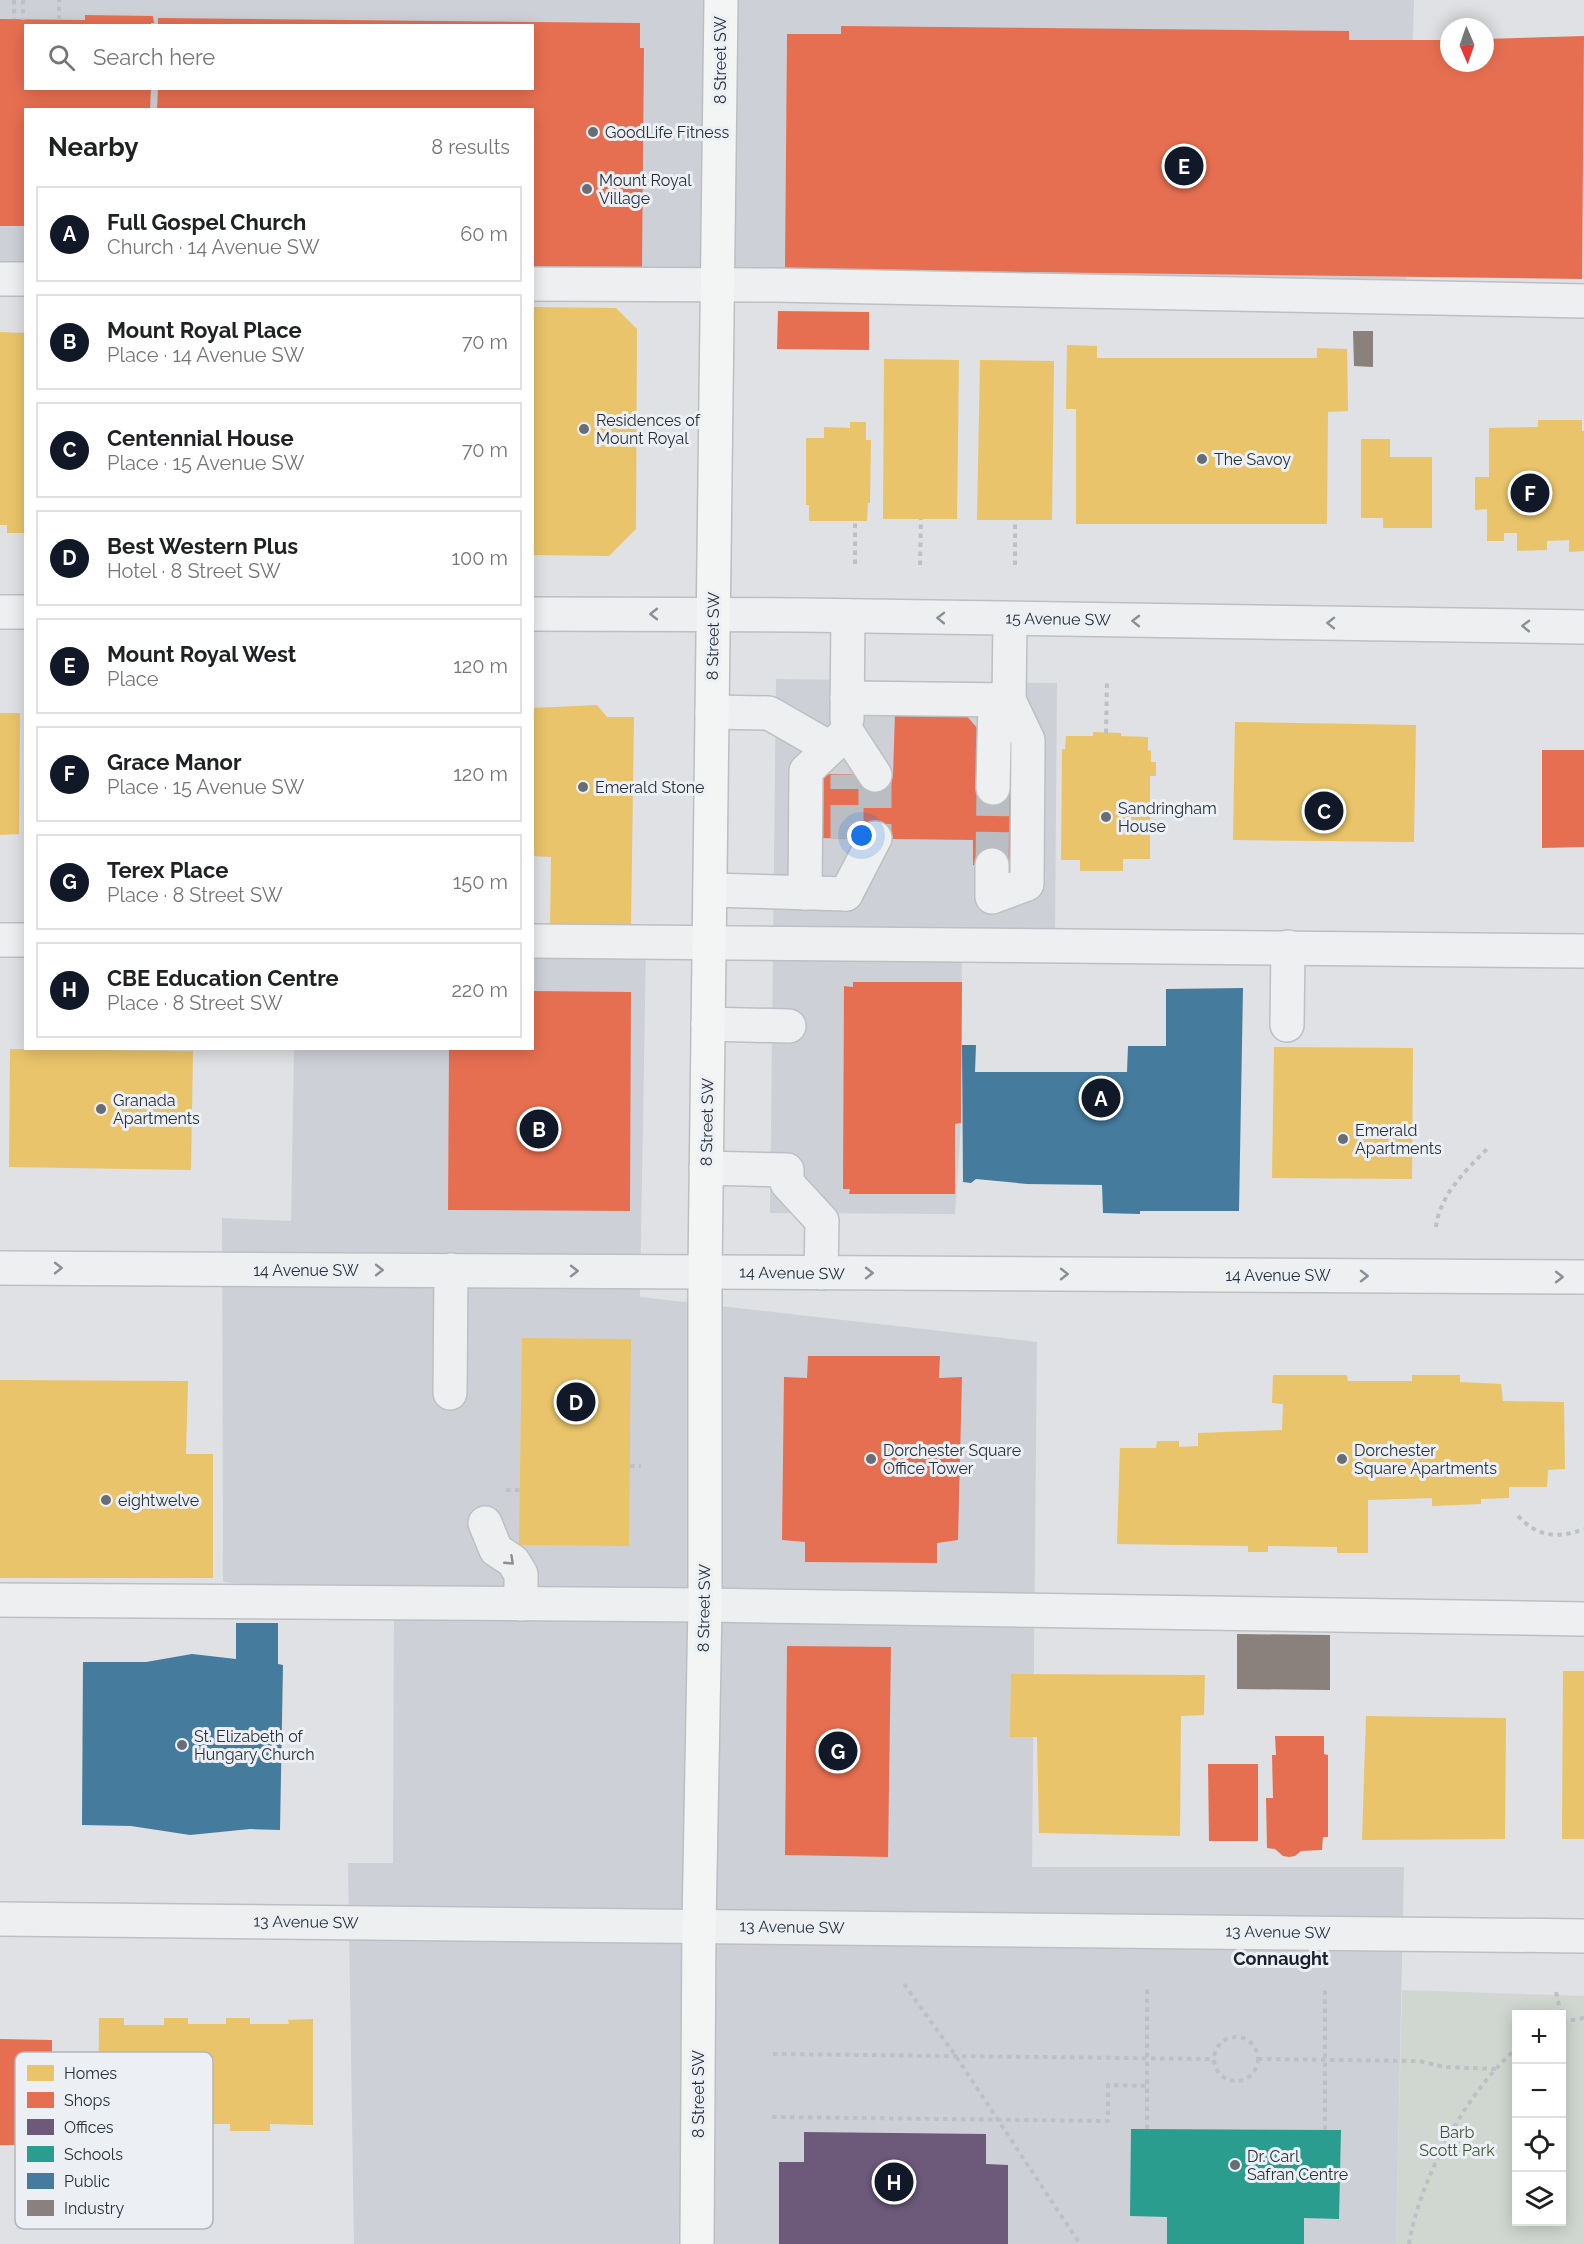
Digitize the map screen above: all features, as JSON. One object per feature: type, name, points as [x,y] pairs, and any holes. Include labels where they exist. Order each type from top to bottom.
[{"type":"main road","name":"8 Street SW","points":[[697,2244],[699,1926],[705,1605],[706,1168],[720,0]]},
{"type":"street","points":[[0,279],[24,279]]},
{"type":"street","points":[[534,284],[717,285],[1584,301]]},
{"type":"street","points":[[0,612],[24,612]]},
{"type":"street","name":"15 Avenue SW","points":[[534,614],[713,614],[1584,627]]},
{"type":"street","points":[[848,616],[850,758]]},
{"type":"street","points":[[993,788],[1010,619]]},
{"type":"street","points":[[848,698],[1002,700]]},
{"type":"street","points":[[992,881],[1027,884],[1028,740],[1002,700]]},
{"type":"street","points":[[712,712],[769,713],[850,758]]},
{"type":"street","points":[[805,893],[806,771],[850,758]]},
{"type":"street","points":[[710,890],[846,894],[861,838]]},
{"type":"street","points":[[0,940],[24,940]]},
{"type":"street","points":[[534,941],[1584,951]]},
{"type":"street","points":[[1287,1026],[1288,947]]},
{"type":"street","points":[[708,1024],[789,1026]]},
{"type":"street","points":[[706,1168],[787,1170],[787,1183],[822,1221],[821,1273]]},
{"type":"street","name":"14 Avenue SW","points":[[0,1268],[1584,1277]]},
{"type":"street","points":[[450,1393],[451,1270]]},
{"type":"street","points":[[485,1523],[496,1550],[513,1561],[521,1574],[521,1604]]},
{"type":"street","points":[[0,1600],[705,1605],[1584,1619]]},
{"type":"street","name":"13 Avenue SW","points":[[0,1919],[1584,1936]]},
{"type":"path","points":[[14,0],[14,19]]},
{"type":"path","points":[[23,0],[23,20]]},
{"type":"path","points":[[59,0],[59,20]]},
{"type":"path","points":[[920,565],[921,519]]},
{"type":"path","points":[[1015,565],[1016,520]]},
{"type":"path","points":[[855,522],[855,564]]},
{"type":"path","points":[[1106,733],[1107,679]]},
{"type":"path","points":[[1436,1227],[1438,1211],[1450,1192],[1463,1173],[1487,1149]]},
{"type":"path","points":[[630,1466],[641,1466]]},
{"type":"path","points":[[1518,1516],[1529,1527],[1542,1534],[1572,1534],[1584,1529]]},
{"type":"path","points":[[904,1984],[955,2055],[1080,2244]]},
{"type":"path","points":[[1147,2129],[1148,1987]]},
{"type":"path","points":[[1324,2130],[1325,1989]]},
{"type":"path","points":[[1556,1992],[1560,2010]]},
{"type":"path","points":[[1566,2021],[1584,2018]]},
{"type":"path","points":[[1237,2037],[1249,2042],[1257,2052],[1258,2059],[1253,2073],[1240,2081],[1225,2078],[1220,2073],[1214,2059],[1218,2046],[1224,2041],[1237,2037]]},
{"type":"path","points":[[1409,2244],[1412,2223],[1428,2179],[1452,2132],[1484,2082],[1512,2053]]},
{"type":"path","points":[[773,2054],[1214,2059]]},
{"type":"path","points":[[1258,2059],[1419,2061],[1444,2067],[1497,2069]]},
{"type":"path","points":[[772,2117],[1108,2121],[1108,2085],[1148,2086]]},
{"type":"shaded area","points":[[0,0],[1414,0],[1406,289],[534,283],[534,108],[24,108],[24,278],[0,278]]},
{"type":"shaded area","points":[[776,679],[1057,683],[1055,939],[962,938],[961,1123],[955,1214],[770,1213]]},
{"type":"shaded area","points":[[534,942],[646,945],[640,1297],[1037,1342],[1032,1867],[1404,1867],[1396,2244],[354,2244],[348,1863],[393,1863],[394,1600],[223,1582],[222,1218],[291,1221],[294,1050],[534,1050]]},
{"type":"green space","points":[[1584,36],[1584,279],[1582,279]]},
{"type":"green space","name":"Barb Scott Park","points":[[1402,1990],[1584,1996],[1584,2244],[1396,2244]]},
{"type":"building: Homes","name":"Residences of Mount Royal","points":[[534,307],[616,308],[637,329],[636,529],[609,556],[534,555]]},
{"type":"building: Homes","points":[[0,332],[24,333],[24,533],[7,533],[7,525],[0,525]]},
{"type":"building: Homes","name":"The Savoy","points":[[1067,345],[1097,346],[1097,358],[1317,358],[1317,348],[1347,349],[1348,411],[1328,412],[1327,524],[1076,524],[1076,409],[1066,409]]},
{"type":"building: Homes","points":[[884,359],[959,360],[957,519],[883,519]]},
{"type":"building: Homes","points":[[980,360],[1054,361],[1052,520],[977,520]]},
{"type":"building: Homes","points":[[1538,420],[1582,420],[1582,431],[1584,431],[1584,551],[1569,552],[1569,540],[1547,541],[1547,550],[1517,551],[1517,533],[1504,533],[1504,541],[1487,541],[1487,509],[1475,510],[1475,477],[1489,477],[1489,428],[1538,427]]},
{"type":"building: Homes","points":[[850,422],[866,422],[866,440],[871,440],[870,503],[868,503],[867,521],[809,521],[809,505],[806,505],[806,438],[824,438],[824,427],[850,428]]},
{"type":"building: Homes","points":[[1361,439],[1390,439],[1390,457],[1432,457],[1432,528],[1383,528],[1383,518],[1361,518]]},
{"type":"building: Homes","name":"Emerald Stone","points":[[597,705],[607,717],[634,717],[631,926],[550,926],[551,857],[534,856],[534,708]]},
{"type":"building: Homes","points":[[0,713],[20,713],[19,834],[0,835]]},
{"type":"building: Homes","points":[[1235,722],[1416,725],[1414,842],[1233,840]]},
{"type":"building: Homes","name":"Sandringham House","points":[[1093,732],[1148,737],[1151,762],[1156,762],[1156,776],[1150,776],[1150,859],[1123,859],[1123,871],[1080,871],[1080,860],[1061,860],[1062,749],[1065,749],[1066,736],[1093,736]]},
{"type":"building: Homes","name":"Emerald Apartments","points":[[1274,1047],[1413,1048],[1412,1179],[1272,1178]]},
{"type":"building: Homes","name":"Granada Apartments","points":[[10,1049],[193,1051],[191,1170],[9,1167]]},
{"type":"building: Homes","points":[[522,1338],[631,1339],[629,1546],[519,1545]]},
{"type":"building: Homes","name":"Dorchester Square Apartments","points":[[1273,1375],[1347,1375],[1348,1381],[1412,1381],[1412,1375],[1460,1375],[1460,1382],[1501,1384],[1503,1401],[1564,1402],[1565,1469],[1548,1470],[1547,1487],[1509,1487],[1509,1498],[1481,1499],[1481,1504],[1432,1506],[1432,1498],[1368,1500],[1368,1553],[1337,1553],[1337,1547],[1268,1546],[1268,1552],[1248,1552],[1248,1546],[1117,1544],[1120,1448],[1156,1448],[1157,1441],[1179,1441],[1179,1447],[1198,1446],[1198,1433],[1282,1430],[1283,1404],[1272,1403]]},
{"type":"building: Homes","name":"eightwelve","points":[[0,1380],[188,1381],[186,1454],[213,1454],[213,1578],[0,1578]]},
{"type":"building: Homes","points":[[1563,1671],[1584,1671],[1584,1839],[1562,1839]]},
{"type":"building: Homes","points":[[1011,1674],[1205,1675],[1204,1715],[1181,1716],[1180,1836],[1039,1833],[1037,1737],[1010,1737]]},
{"type":"building: Homes","points":[[1366,1716],[1506,1718],[1505,1839],[1362,1840]]},
{"type":"building: Homes","points":[[99,2018],[124,2018],[124,2025],[164,2025],[164,2018],[188,2018],[188,2024],[226,2024],[226,2018],[250,2018],[250,2024],[289,2024],[288,2020],[313,2019],[313,2125],[270,2124],[270,2131],[230,2131],[230,2124],[213,2124],[213,2052],[99,2052]]},
{"type":"building: Shops","points":[[85,15],[153,16],[154,23],[24,24],[24,90],[151,90],[150,108],[24,108],[24,226],[0,226],[0,19],[85,20]]},
{"type":"building: Shops","name":"Mount Royal Village","points":[[158,18],[640,23],[640,48],[644,48],[642,269],[534,268],[534,108],[157,108],[158,90],[534,90],[534,24],[158,24]]},
{"type":"building: Shops","points":[[841,26],[1349,31],[1349,40],[1440,40],[1440,72],[1494,72],[1494,39],[1584,36],[1582,279],[785,269],[787,34],[841,34]]},
{"type":"building: Shops","points":[[778,311],[869,312],[869,350],[777,349]]},
{"type":"building: Shops","points":[[895,713],[965,714],[978,729],[978,788],[1011,789],[1010,865],[973,865],[973,840],[812,838],[813,774],[893,775]]},
{"type":"building: Shops","points":[[1542,750],[1584,750],[1584,847],[1542,848]]},
{"type":"building: Shops","points":[[853,982],[962,982],[961,1123],[955,1124],[955,1194],[849,1194],[850,1189],[843,1189],[844,986],[853,987]]},
{"type":"building: Shops","points":[[534,991],[631,992],[630,1211],[448,1210],[449,1050],[534,1050]]},
{"type":"building: Shops","name":"Dorchester Square Office Tower","points":[[808,1356],[940,1356],[939,1378],[962,1377],[958,1540],[937,1543],[937,1563],[805,1562],[805,1542],[782,1540],[784,1377],[807,1378]]},
{"type":"building: Shops","points":[[787,1646],[891,1647],[888,1857],[785,1855]]},
{"type":"building: Shops","points":[[1275,1736],[1324,1736],[1324,1754],[1328,1755],[1328,1837],[1323,1837],[1322,1850],[1301,1851],[1289,1857],[1283,1856],[1275,1849],[1267,1848],[1266,1798],[1273,1798],[1272,1755],[1276,1755]]},
{"type":"building: Shops","points":[[1208,1764],[1258,1764],[1258,1841],[1209,1841]]},
{"type":"building: Shops","points":[[0,2039],[52,2040],[52,2052],[15,2052],[15,2145],[0,2145]]},
{"type":"building: Offices","points":[[804,2132],[986,2134],[986,2164],[1008,2165],[1008,2244],[779,2244],[779,2162],[804,2162]]},
{"type":"building: Schools","name":"Dr. Carl Safran Centre","points":[[1131,2129],[1341,2130],[1339,2219],[1304,2218],[1304,2244],[1167,2244],[1167,2217],[1130,2216]]},
{"type":"building: Public","points":[[1243,988],[1239,1211],[1103,1213],[1102,1185],[1027,1184],[976,1179],[971,1183],[963,1182],[962,1045],[976,1045],[975,1072],[1127,1072],[1128,1046],[1166,1046],[1166,989]]},
{"type":"building: Public","name":"St. Elizabeth of Hungary Church","points":[[236,1623],[278,1623],[278,1664],[283,1665],[280,1830],[250,1829],[190,1835],[131,1826],[82,1825],[83,1662],[146,1662],[192,1654],[236,1659]]},
{"type":"building: Industry","points":[[1353,331],[1373,331],[1373,367],[1354,366]]},
{"type":"building: Industry","points":[[1237,1634],[1330,1635],[1330,1690],[1237,1689]]},
{"type":"tunnel","points":[[847,775],[847,838]]},
{"type":"tunnel","points":[[875,775],[875,838]]},
{"type":"tunnel","points":[[992,865],[993,788]]},
{"type":"place","name":"GoodLife Fitness","points":[[593,132]]},
{"type":"place","name":"Mount Royal West","points":[[1184,166]]},
{"type":"place","name":"Mount Royal Village","points":[[587,189]]},
{"type":"place","name":"Residences of Mount Royal","points":[[584,429]]},
{"type":"place","name":"The Savoy","points":[[1202,459]]},
{"type":"place","name":"Grace Manor","points":[[1530,493]]},
{"type":"place","name":"Emerald Stone","points":[[583,787]]},
{"type":"place","name":"Centennial House","points":[[1324,811]]},
{"type":"place","name":"Sandringham House","points":[[1106,817]]},
{"type":"place","name":"Full Gospel Church","points":[[1101,1098]]},
{"type":"place","name":"Granada Apartments","points":[[101,1109]]},
{"type":"place","name":"Mount Royal Place","points":[[539,1129]]},
{"type":"place","name":"Emerald Apartments","points":[[1343,1139]]},
{"type":"place","name":"Best Western Plus","points":[[576,1402]]},
{"type":"place","name":"Dorchester Square Office Tower","points":[[871,1459]]},
{"type":"place","name":"Dorchester Square Apartments","points":[[1342,1459]]},
{"type":"place","name":"eightwelve","points":[[106,1500]]},
{"type":"place","name":"St. Elizabeth of Hungary Church","points":[[182,1745]]},
{"type":"place","name":"Terex Place","points":[[838,1751]]},
{"type":"place","name":"Dr. Carl Safran Centre","points":[[1235,2165]]},
{"type":"place","name":"CBE Education Centre","points":[[894,2182]]},
{"type":"district","name":"Connaught","points":[[1281,1958]]}]
